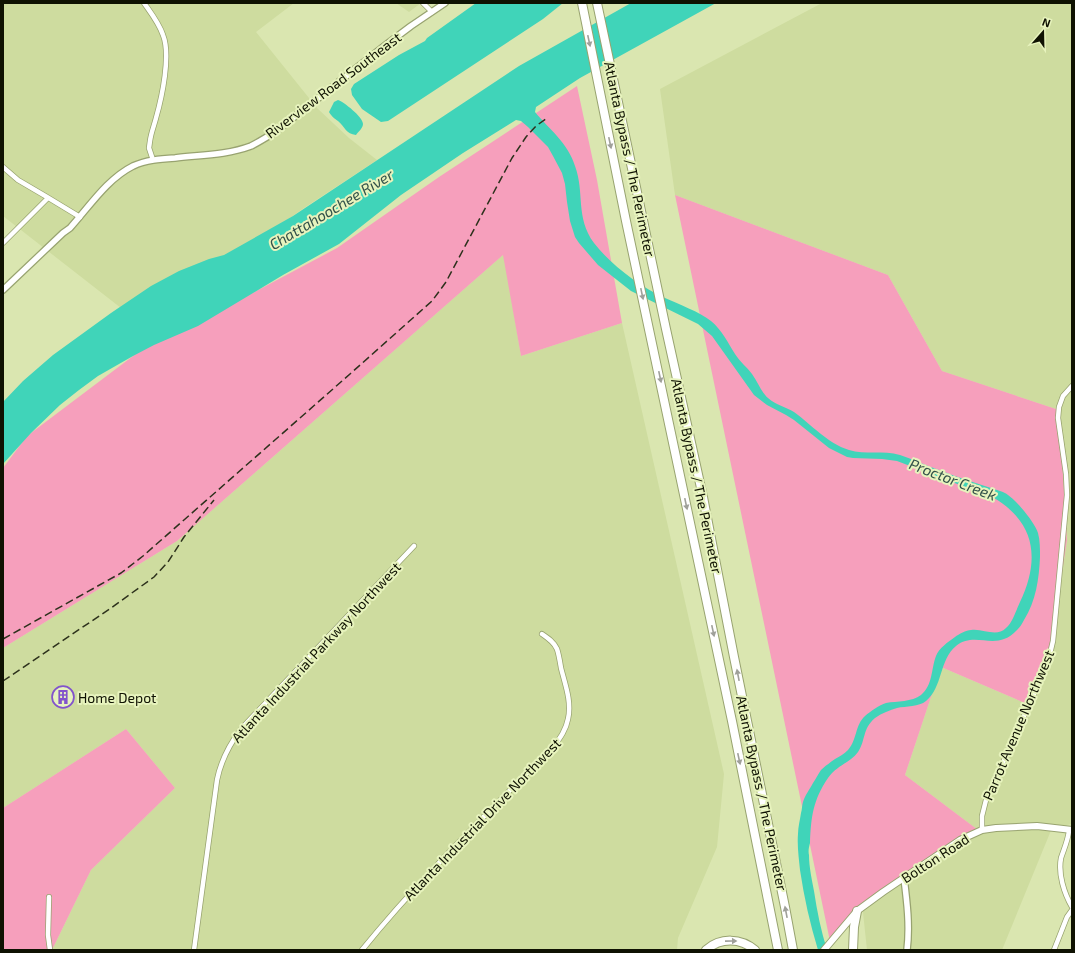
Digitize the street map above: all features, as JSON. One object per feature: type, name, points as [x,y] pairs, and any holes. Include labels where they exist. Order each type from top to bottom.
[{"type":"highway","name":"Atlanta Bypass / The Perimeter","points":[[582,3],[695,550],[732,721],[778,950]]},
{"type":"highway","name":"Atlanta Bypass / The Perimeter","points":[[597,3],[669,345],[703,497],[793,950]]},
{"type":"highway","points":[[853,950],[855,919],[858,911]]},
{"type":"highway","points":[[706,950],[715,944],[728,940],[742,942],[755,950]]},
{"type":"main road","name":"Bolton Road","points":[[824,950],[858,911],[953,844],[970,835],[982,830],[996,828],[1037,826],[1071,830]]},
{"type":"street","points":[[144,3],[157,22],[166,42],[166,62],[161,98],[149,148],[153,160]]},
{"type":"street","points":[[424,3],[432,12]]},
{"type":"street","name":"Riverview Road Southeast","points":[[3,290],[70,228],[108,185],[122,173],[142,162],[238,150],[263,140],[387,44],[445,3]]},
{"type":"street","points":[[3,168],[18,180],[80,217]]},
{"type":"street","points":[[3,243],[48,198]]},
{"type":"street","name":"Parrot Avenue Northwest","points":[[982,830],[982,816],[986,800],[1043,674],[1053,641],[1067,495],[1066,474],[1058,418],[1059,407],[1063,396],[1072,386]]},
{"type":"street","name":"Atlanta Industrial Parkway Northwest","points":[[194,950],[217,780],[224,754],[241,729],[414,546]]},
{"type":"street","name":"Atlanta Industrial Drive Northwest","points":[[362,950],[411,892],[561,738],[566,728],[568,719],[570,708],[569,698],[557,650],[551,640],[542,634]]},
{"type":"street","points":[[1054,950],[1072,908],[1061,878],[1060,869],[1061,860],[1071,830]]},
{"type":"street","points":[[904,878],[909,923],[907,950]]},
{"type":"street","points":[[49,897],[48,935],[50,950]]},
{"type":"shaded area","points":[[3,3],[294,3],[256,32],[317,108],[349,138],[377,160],[304,208],[253,244],[121,308],[3,216]]},
{"type":"shaded area","points":[[396,3],[421,3],[409,12]]},
{"type":"shaded area","points":[[822,3],[1072,3],[1072,824],[1052,828],[1002,950],[867,950],[862,903],[911,873],[982,833],[905,775],[941,667],[1032,706],[1051,646],[1067,540],[1059,410],[942,371],[888,275],[675,195],[660,89]]},
{"type":"shaded area","points":[[577,86],[597,180],[622,323],[521,356],[503,255],[177,541],[3,648],[3,468],[27,436],[141,350],[219,311],[337,248],[439,177]]},
{"type":"shaded area","points":[[675,195],[888,275],[942,371],[1059,410],[1067,540],[1051,646],[1032,706],[941,667],[905,775],[982,833],[911,873],[862,903],[831,946]]},
{"type":"shaded area","points":[[504,254],[521,356],[622,323],[724,774],[717,847],[678,938],[677,950],[52,950],[91,870],[175,788],[126,729],[3,808],[3,648],[177,541]]},
{"type":"shaded area","points":[[126,729],[175,788],[91,870],[52,950],[3,950],[3,808]]},
{"type":"water","points":[[476,3],[563,3],[543,19],[388,121],[381,122],[362,109],[352,95],[351,89],[354,84],[399,55],[425,41],[427,38]]},
{"type":"water","points":[[631,3],[716,3],[580,78],[536,107],[535,112],[563,143],[572,158],[580,186],[584,224],[594,243],[617,267],[645,287],[665,298],[695,311],[711,321],[722,332],[737,357],[752,374],[761,390],[768,398],[794,412],[834,443],[849,450],[900,455],[929,467],[1007,494],[1025,512],[1039,536],[1040,557],[1036,590],[1028,613],[1019,628],[1009,637],[1001,640],[971,640],[956,646],[947,659],[935,688],[926,701],[912,706],[894,709],[875,718],[868,726],[860,748],[855,756],[839,767],[828,778],[823,786],[816,801],[812,817],[809,852],[810,869],[818,913],[827,950],[818,950],[803,890],[800,870],[798,831],[805,797],[821,770],[848,750],[851,746],[859,724],[865,716],[883,704],[913,699],[925,691],[930,682],[936,656],[944,645],[958,635],[967,631],[976,630],[998,632],[1002,631],[1011,623],[1030,572],[1032,557],[1026,531],[1019,519],[1008,508],[994,498],[897,461],[847,457],[829,448],[794,420],[767,405],[754,395],[712,336],[698,324],[631,291],[598,265],[579,243],[575,237],[570,221],[562,173],[548,147],[521,121],[516,120],[463,153],[401,195],[339,244],[283,275],[198,326],[154,345],[98,376],[60,405],[31,433],[3,464],[3,402],[23,381],[53,355],[151,286],[179,271],[209,259],[224,255],[293,216],[519,66]]},
{"type":"water","points":[[338,100],[353,110],[362,121],[362,127],[356,135],[348,132],[329,112],[334,102]]},
{"type":"railway","points":[[3,639],[121,573],[143,556],[432,301],[446,282],[512,158],[526,137],[536,126],[547,118]]},
{"type":"railway","points":[[3,681],[154,577],[168,562],[184,537],[214,500]]},
{"type":"place","name":"Home Depot","points":[[63,697]]},
{"type":"water label","name":"Chattahoochee River","points":[[331,209]]},
{"type":"water label","name":"Proctor Creek","points":[[953,479]]}]
